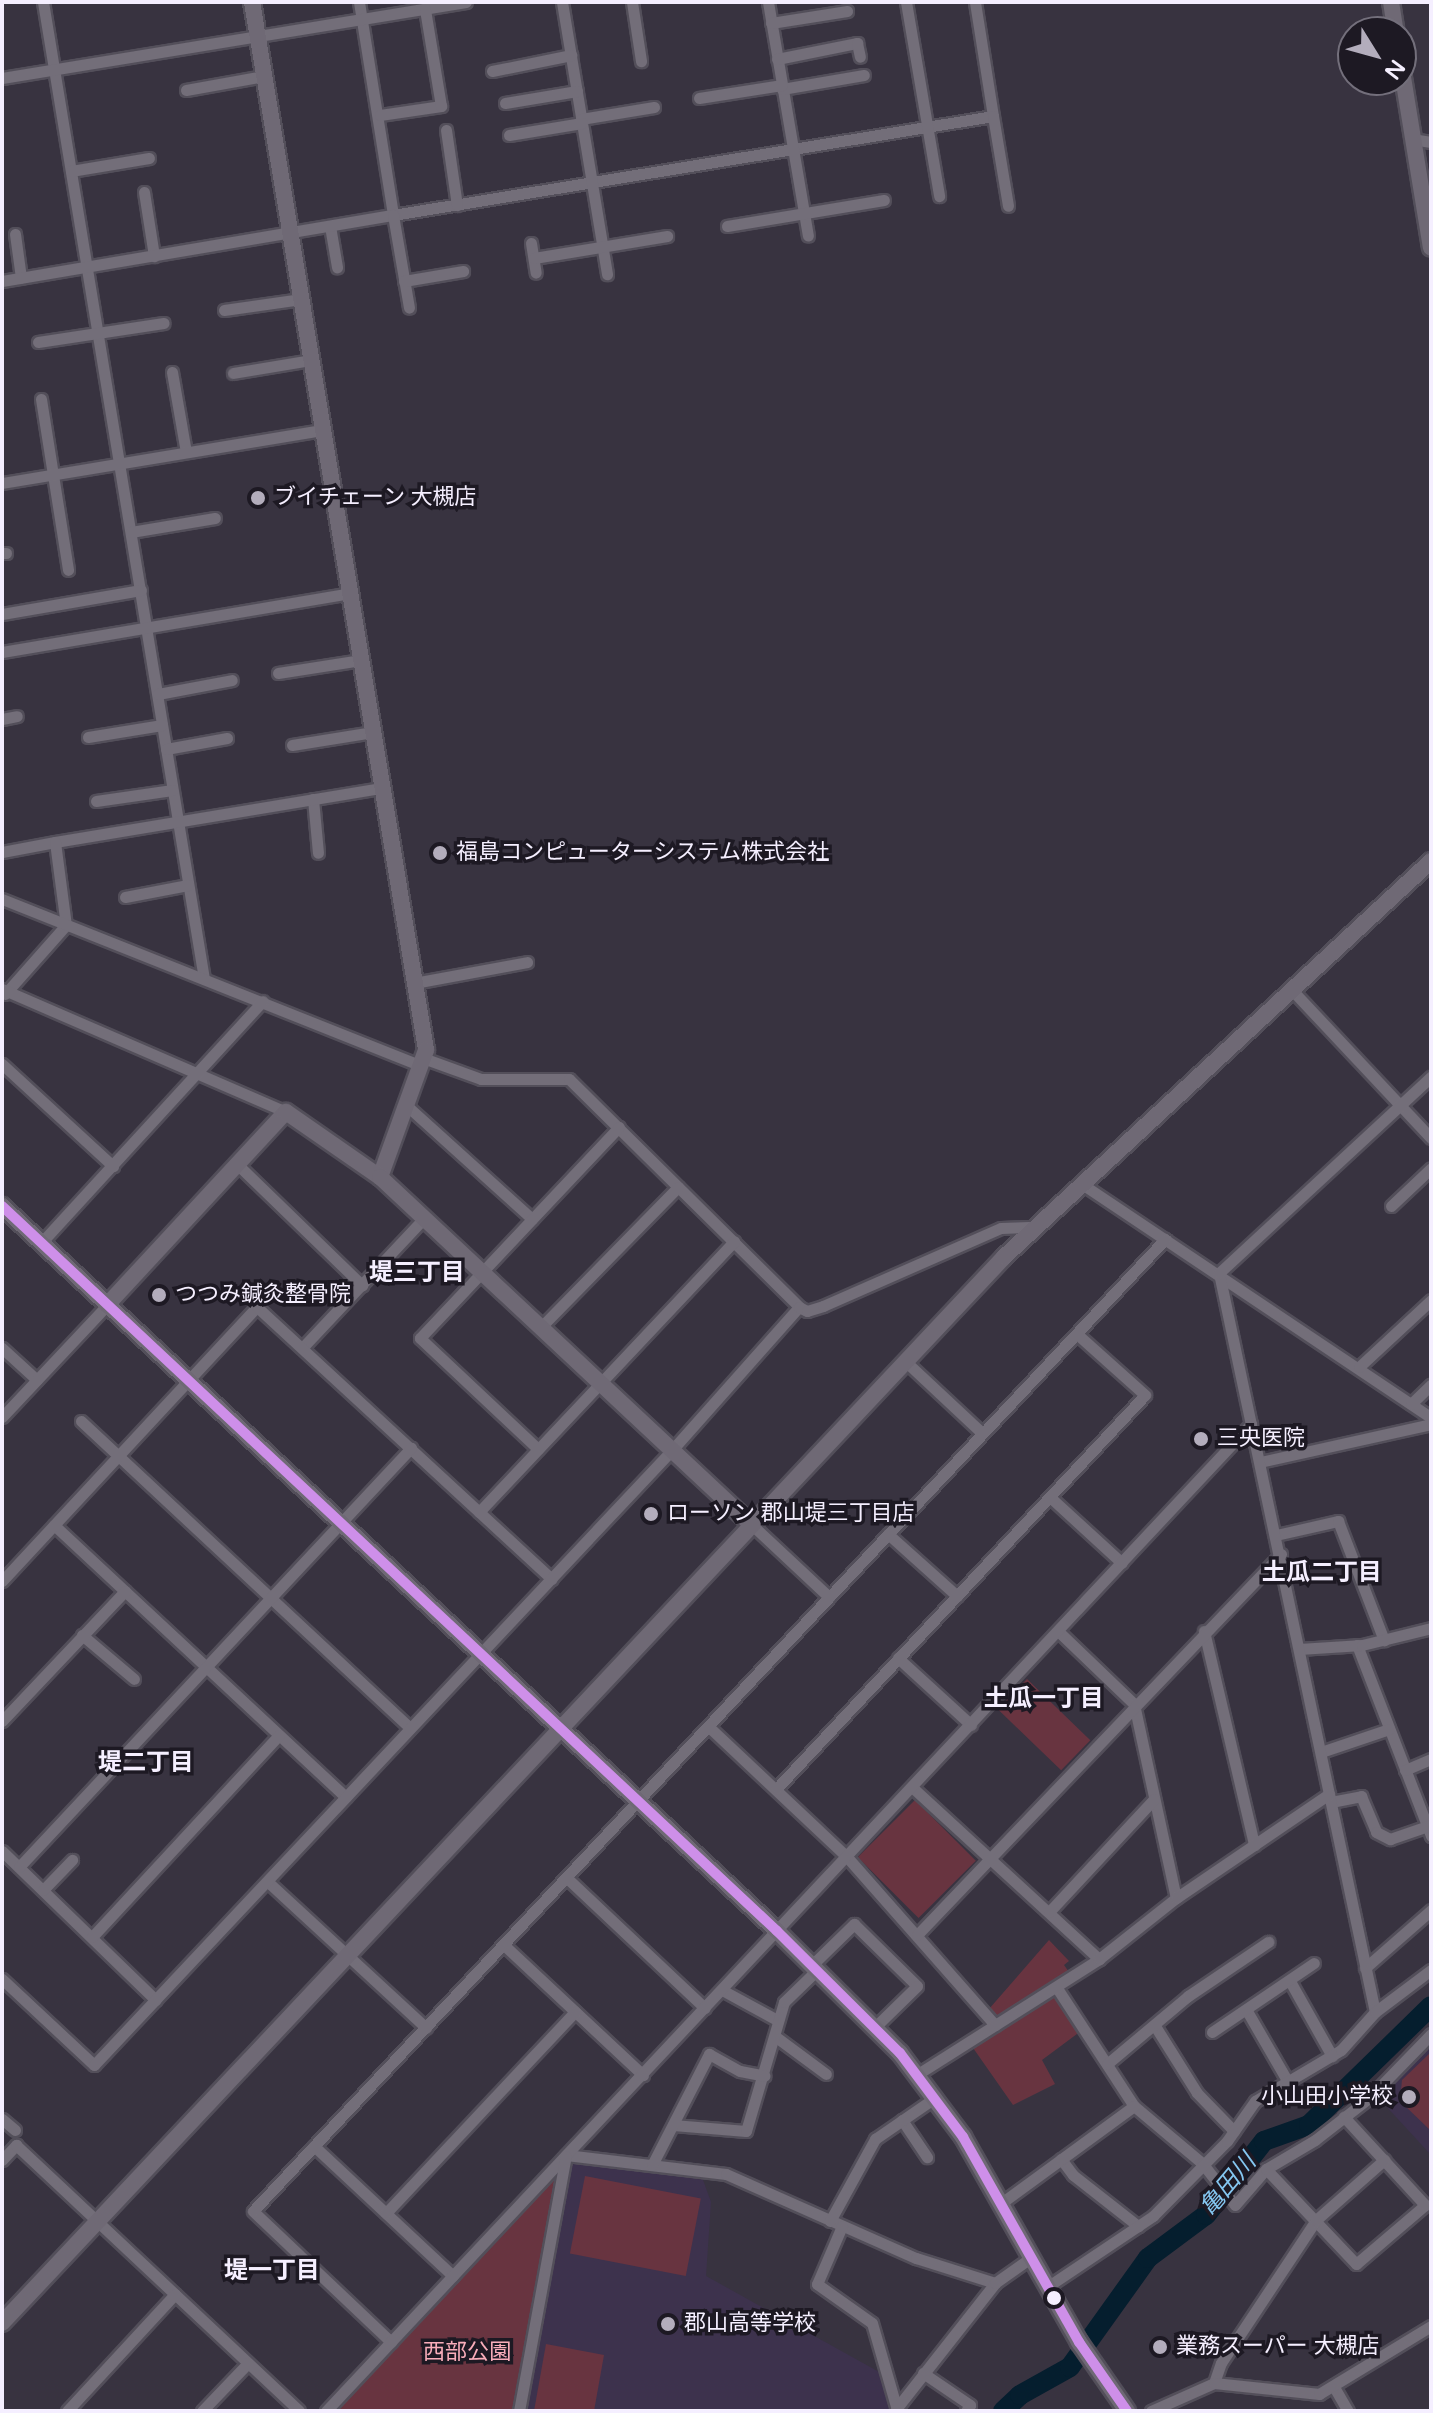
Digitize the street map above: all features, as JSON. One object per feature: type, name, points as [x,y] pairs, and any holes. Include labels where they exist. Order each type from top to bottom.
[{"type":"street","points":[[44,2],[204,979]]},
{"type":"street","points":[[252,2],[414,983],[422,1061],[380,1177]]},
{"type":"street","points":[[359,2],[380,115],[409,308]]},
{"type":"street","points":[[2,78],[466,2]]},
{"type":"street","points":[[562,2],[607,274]]},
{"type":"street","points":[[632,2],[641,61]]},
{"type":"street","points":[[768,2],[808,236]]},
{"type":"street","points":[[906,2],[939,196]]},
{"type":"street","points":[[975,2],[1008,206]]},
{"type":"street","points":[[380,115],[441,106],[425,9]]},
{"type":"street","points":[[771,23],[847,11]]},
{"type":"street","points":[[777,59],[857,43],[860,57]]},
{"type":"street","points":[[492,71],[571,55]]},
{"type":"street","points":[[699,98],[864,75]]},
{"type":"street","points":[[186,90],[264,76]]},
{"type":"street","points":[[505,103],[577,91]]},
{"type":"street","points":[[1406,96],[1431,248]]},
{"type":"street","points":[[509,135],[654,107]]},
{"type":"street","points":[[2,281],[993,116]]},
{"type":"street","points":[[446,130],[457,205]]},
{"type":"street","points":[[1412,139],[1431,142]]},
{"type":"street","points":[[71,171],[149,158]]},
{"type":"street","points":[[144,192],[154,256]]},
{"type":"street","points":[[727,226],[884,200]]},
{"type":"street","points":[[330,226],[337,267]]},
{"type":"street","points":[[15,234],[21,278]]},
{"type":"street","points":[[534,258],[667,236]]},
{"type":"street","points":[[531,243],[536,273]]},
{"type":"street","points":[[404,281],[463,271]]},
{"type":"street","points":[[224,310],[301,299]]},
{"type":"street","points":[[38,342],[164,323]]},
{"type":"street","points":[[233,373],[311,360]]},
{"type":"street","points":[[172,372],[186,452]]},
{"type":"street","points":[[41,399],[68,570]]},
{"type":"street","points":[[2,483],[323,430]]},
{"type":"street","points":[[131,532],[215,518]]},
{"type":"street","points":[[2,614],[141,590]]},
{"type":"street","points":[[2,652],[350,593]]},
{"type":"street","points":[[278,673],[361,660]]},
{"type":"street","points":[[158,694],[232,680]]},
{"type":"street","points":[[2,719],[17,716]]},
{"type":"street","points":[[88,737],[162,725]]},
{"type":"street","points":[[292,745],[373,732]]},
{"type":"street","points":[[166,749],[227,738]]},
{"type":"street","points":[[2,852],[382,788]]},
{"type":"street","points":[[96,801],[172,790]]},
{"type":"street","points":[[313,799],[318,853]]},
{"type":"street","points":[[55,842],[66,925]]},
{"type":"street","points":[[2,2323],[904,1360],[1036,1227],[1431,861]]},
{"type":"street","points":[[125,897],[188,885]]},
{"type":"street","points":[[2,899],[422,1061],[481,1079],[569,1079],[799,1307],[807,1311],[1001,1228],[1036,1227]]},
{"type":"street","points":[[66,925],[4,992],[199,1071],[286,1112],[380,1177],[829,1597]]},
{"type":"street","points":[[414,983],[527,962]]},
{"type":"street","points":[[1291,989],[1431,1138]]},
{"type":"street","points":[[41,1243],[263,1001]]},
{"type":"street","points":[[2,1064],[113,1166]]},
{"type":"street","points":[[1219,1273],[1431,1077]]},
{"type":"street","points":[[406,1105],[532,1219]]},
{"type":"street","points":[[2,1417],[286,1112]]},
{"type":"street","points":[[538,1449],[420,1338],[619,1127]]},
{"type":"street","points":[[238,1165],[362,1285]]},
{"type":"street","points":[[1391,1206],[1431,1168]]},
{"type":"street","points":[[1082,1184],[1431,1418]]},
{"type":"street","points":[[541,1327],[678,1187]]},
{"type":"street","points":[[2,1206],[641,1803],[875,2027],[936,2097],[1079,2342],[1127,2411]]},
{"type":"street","points":[[303,1347],[424,1218]]},
{"type":"street","points":[[391,2342],[253,2211],[641,1803],[829,1597],[1165,1239]]},
{"type":"street","points":[[479,1512],[734,1241]]},
{"type":"street","points":[[1219,1273],[1281,1554],[1375,2012]]},
{"type":"street","points":[[1359,1367],[1431,1300]]},
{"type":"street","points":[[2,1581],[257,1307],[552,1579]]},
{"type":"street","points":[[2,1979],[94,2065],[672,1450],[799,1307]]},
{"type":"street","points":[[777,1788],[1145,1395],[1077,1334]]},
{"type":"street","points":[[2,1348],[37,1380]]},
{"type":"street","points":[[904,1360],[982,1433]]},
{"type":"street","points":[[1411,1404],[1431,1385]]},
{"type":"street","points":[[81,1421],[410,1728]]},
{"type":"street","points":[[326,2411],[1251,1424]]},
{"type":"street","points":[[1260,1462],[1431,1424]]},
{"type":"street","points":[[19,1867],[411,1448]]},
{"type":"street","points":[[1051,1498],[1122,1563]]},
{"type":"street","points":[[1276,1535],[1338,1521],[1384,1640]]},
{"type":"street","points":[[54,1525],[346,1797]]},
{"type":"street","points":[[888,1534],[957,1596]]},
{"type":"street","points":[[917,1935],[1134,1704],[1281,1554]]},
{"type":"street","points":[[2,1721],[125,1591]]},
{"type":"street","points":[[1299,1649],[1357,1645],[1431,1628]]},
{"type":"street","points":[[1058,1631],[1134,1704],[1176,1898]]},
{"type":"street","points":[[1204,1631],[1254,1845]]},
{"type":"street","points":[[82,1635],[134,1679]]},
{"type":"street","points":[[918,2074],[1057,1988],[1176,1898],[1330,1798],[1361,1796],[1376,1832],[1390,1839],[1430,1829],[1357,1645]]},
{"type":"street","points":[[898,1658],[971,1725]]},
{"type":"street","points":[[709,1727],[847,1857],[995,2025]]},
{"type":"street","points":[[1321,1752],[1389,1729]]},
{"type":"street","points":[[92,1937],[279,1735]]},
{"type":"street","points":[[1405,1770],[1431,1759]]},
{"type":"street","points":[[913,1788],[1099,1959]]},
{"type":"street","points":[[1049,1912],[1154,1799]]},
{"type":"street","points":[[2,1851],[156,2000]]},
{"type":"street","points":[[43,1890],[72,1860]]},
{"type":"street","points":[[568,1879],[705,2008]]},
{"type":"street","points":[[268,1882],[426,2028]]},
{"type":"street","points":[[1365,1968],[1431,1910]]},
{"type":"street","points":[[673,2125],[746,2131],[765,2076],[784,2002],[854,1924],[917,1986],[875,2027]]},
{"type":"street","points":[[1107,2064],[1188,1996],[1268,1942]]},
{"type":"street","points":[[505,1946],[643,2075]]},
{"type":"street","points":[[1212,2032],[1291,1983],[1314,1963]]},
{"type":"street","points":[[1047,2287],[1138,2226],[1234,2131],[1255,2101],[1332,2056],[1375,2012],[1431,1970]]},
{"type":"street","points":[[1291,1983],[1332,2056]]},
{"type":"street","points":[[1057,1988],[1134,2106],[1202,2163],[1235,2205],[1266,2169],[1344,2117],[1431,2034]]},
{"type":"street","points":[[722,1990],[777,2020]]},
{"type":"street","points":[[1247,2011],[1288,2082]]},
{"type":"street","points":[[386,2213],[575,2012]]},
{"type":"street","points":[[1155,2026],[1197,2093],[1234,2131]]},
{"type":"street","points":[[776,2037],[826,2074]]},
{"type":"street","points":[[652,2165],[709,2054],[740,2071],[765,2076]]},
{"type":"street","points":[[830,2221],[875,2139],[936,2097]]},
{"type":"street","points":[[1000,2204],[1134,2106]]},
{"type":"street","points":[[1266,2169],[1356,2264],[1425,2205],[1344,2117]]},
{"type":"street","points":[[2,2119],[15,2130]]},
{"type":"street","points":[[902,2120],[927,2157]]},
{"type":"street","points":[[2,2160],[16,2145],[299,2411]]},
{"type":"street","points":[[314,2146],[453,2276]]},
{"type":"street","points":[[566,2155],[726,2174],[842,2226],[995,2283]]},
{"type":"street","points":[[519,2411],[566,2155]]},
{"type":"street","points":[[1061,2159],[1073,2175],[1138,2226]]},
{"type":"street","points":[[1214,2383],[1221,2363],[1316,2220],[1384,2160]]},
{"type":"street","points":[[842,2226],[817,2284],[872,2323],[896,2409]]},
{"type":"street","points":[[896,2409],[995,2283],[1029,2259]]},
{"type":"street","points":[[67,2411],[175,2294]]},
{"type":"street","points":[[1151,2411],[1214,2383],[1304,2395],[1334,2387],[1431,2326]]},
{"type":"street","points":[[202,2411],[248,2363]]},
{"type":"street","points":[[923,2373],[970,2405],[966,2411]]},
{"type":"street","points":[[1334,2387],[1348,2411]]},
{"type":"shaded area","name":"小山田小学校","points":[[1431,2045],[1431,2155],[1385,2105],[1388,2088]]},
{"type":"shaded area","name":"郡山高等学校","points":[[577,2163],[702,2177],[711,2202],[706,2276],[881,2373],[891,2411],[526,2411],[572,2165]]},
{"type":"green space","points":[[1027,1679],[1090,1740],[1061,1770],[998,1709]]},
{"type":"green space","points":[[915,1800],[976,1861],[919,1918],[858,1857]]},
{"type":"green space","points":[[1049,1940],[1069,1961],[1064,1965],[1069,1972],[996,2017],[989,2009]]},
{"type":"green space","points":[[1054,1996],[1081,2031],[1042,2060],[1055,2084],[1013,2105],[971,2045]]},
{"type":"green space","points":[[1431,2052],[1431,2131],[1400,2101],[1402,2080]]},
{"type":"green space","name":"西部公園","points":[[557,2175],[514,2411],[334,2411]]},
{"type":"green space","points":[[585,2176],[701,2199],[686,2276],[570,2254]]},
{"type":"green space","points":[[546,2344],[604,2355],[594,2411],[534,2411]]},
{"type":"waterway","name":"亀田川","points":[[1003,2411],[1020,2395],[1070,2367],[1148,2258],[1206,2215],[1264,2141],[1309,2125],[1431,2006]]},
{"type":"transit line","points":[[2,1206],[777,1931],[900,2053],[963,2137],[1079,2342],[1127,2411]]},
{"type":"place","name":"ブイチェーン 大槻店","points":[[258,498]]},
{"type":"place","name":"福島コンピューターシステム株式会社","points":[[440,853]]},
{"type":"place","name":"つつみ鍼灸整骨院","points":[[159,1295]]},
{"type":"place","name":"三央医院","points":[[1201,1439]]},
{"type":"place","name":"ローソン 郡山堤三丁目店","points":[[651,1514]]},
{"type":"place","name":"小山田小学校","points":[[1409,2097]]},
{"type":"place","name":"郡山高等学校","points":[[668,2324]]},
{"type":"place","name":"業務スーパー 大槻店","points":[[1160,2347]]},
{"type":"district","name":"堤三丁目","points":[[417,1273]]},
{"type":"district","name":"土瓜二丁目","points":[[1322,1573]]},
{"type":"district","name":"土瓜一丁目","points":[[1044,1699]]},
{"type":"district","name":"堤二丁目","points":[[146,1763]]},
{"type":"district","name":"堤一丁目","points":[[272,2271]]}]
